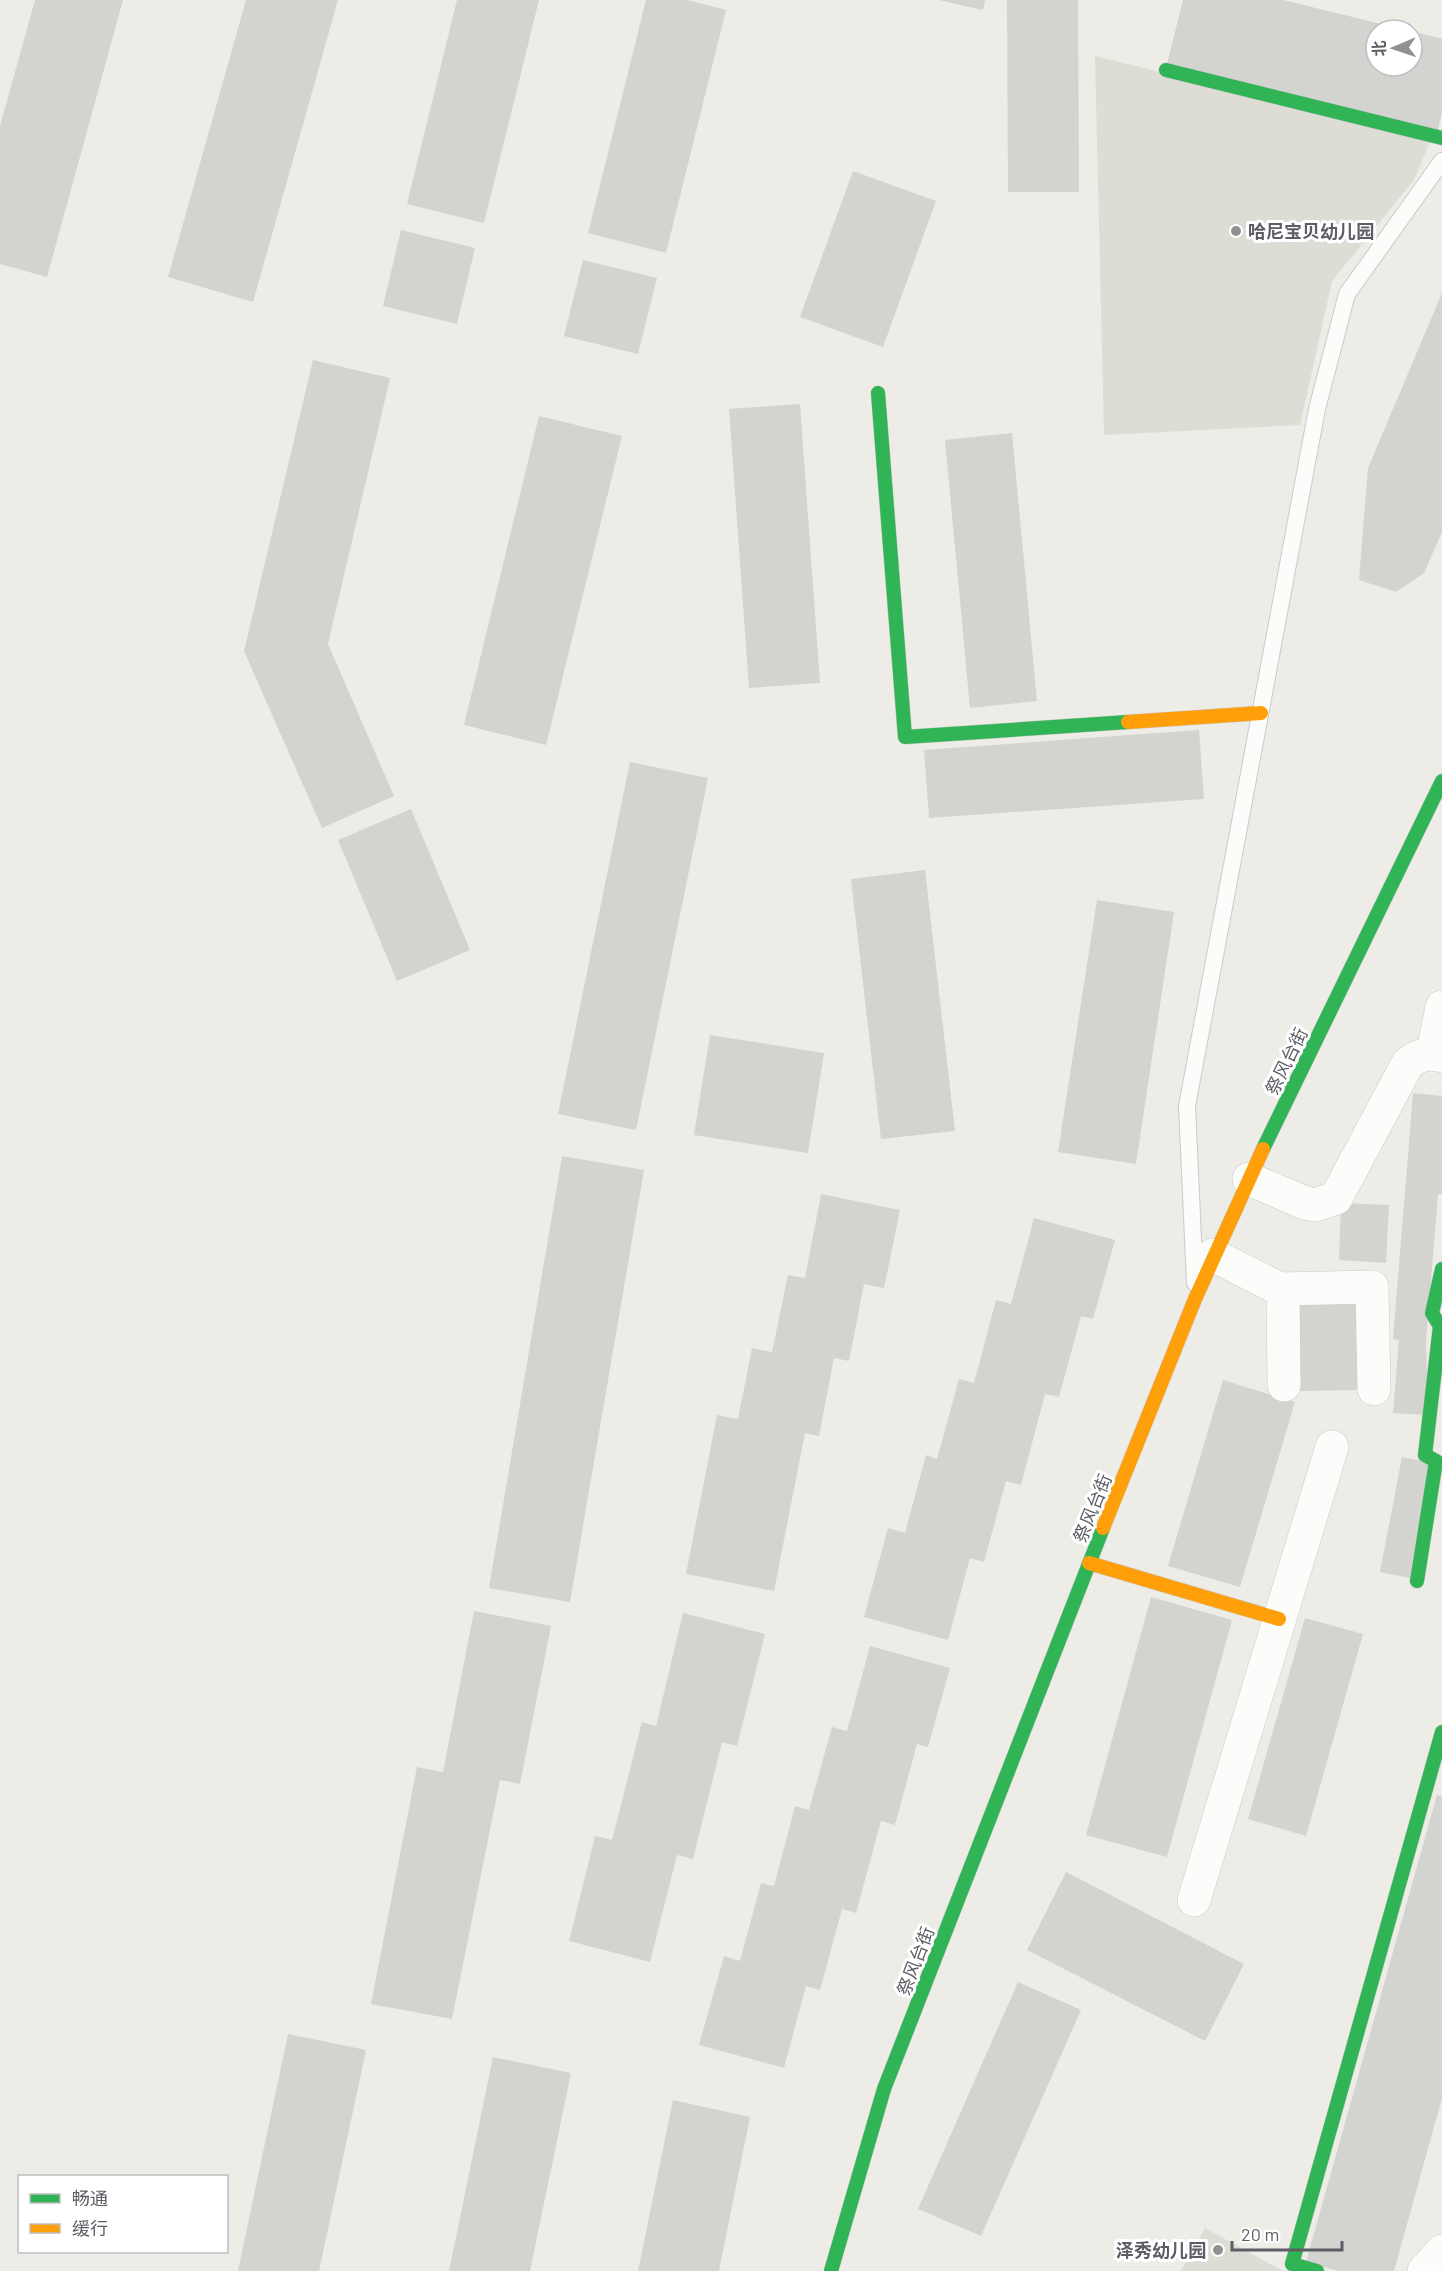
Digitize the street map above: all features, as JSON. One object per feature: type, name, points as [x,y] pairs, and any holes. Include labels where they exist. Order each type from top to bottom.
[{"type":"street","points":[[1166,70],[1442,138]]},
{"type":"street","points":[[878,393],[905,737],[1261,713]]},
{"type":"street","name":"祭风台街","points":[[831,2271],[884,2089],[1089,1563],[1213,1255],[1442,781]]},
{"type":"street","points":[[1249,1179],[1305,1203],[1315,1205],[1336,1198],[1408,1063],[1419,1055],[1437,1055],[1442,1007]]},
{"type":"street","points":[[1213,1255],[1283,1289],[1372,1287],[1374,1389]]},
{"type":"street","points":[[1417,1581],[1436,1461],[1425,1455],[1440,1326],[1432,1313],[1442,1269]]},
{"type":"street","points":[[1283,1289],[1284,1385]]},
{"type":"street","points":[[1194,1900],[1332,1447]]},
{"type":"street","points":[[1089,1563],[1279,1619]]},
{"type":"street","points":[[1317,2271],[1292,2264],[1437,1769],[1442,1732]]},
{"type":"street","points":[[1424,2271],[1442,2251]]},
{"type":"lane","points":[[1195,1299],[1187,1106],[1317,409],[1347,294],[1442,161]]},
{"type":"shaded area","name":"哈尼宝贝幼儿园","points":[[1095,56],[1431,139],[1414,180],[1332,281],[1300,425],[1104,435]]},
{"type":"shaded area","name":"泽秀幼儿园","points":[[1205,2228],[1283,2271],[1181,2271]]},
{"type":"building","points":[[35,0],[123,0],[47,277],[0,264],[0,126]]},
{"type":"building","points":[[246,0],[338,0],[253,302],[168,277]]},
{"type":"building","points":[[457,0],[539,0],[484,223],[407,204]]},
{"type":"building","points":[[646,0],[687,0],[726,10],[666,253],[588,233]]},
{"type":"building","points":[[939,0],[985,0],[983,10]]},
{"type":"building","points":[[1007,0],[1078,0],[1079,192],[1008,192]]},
{"type":"building","points":[[1183,0],[1283,0],[1364,20],[1364,78],[1424,78],[1424,34],[1442,39],[1442,111],[1438,130],[1167,64]]},
{"type":"building","points":[[853,171],[936,201],[883,347],[800,317]]},
{"type":"building","points":[[401,230],[475,248],[457,324],[383,306]]},
{"type":"building","points":[[583,260],[657,278],[638,354],[564,336]]},
{"type":"building","points":[[1442,293],[1442,532],[1424,573],[1396,592],[1359,580],[1368,468]]},
{"type":"building","points":[[313,360],[390,378],[328,644],[394,796],[322,828],[244,651]]},
{"type":"building","points":[[800,404],[820,683],[749,688],[729,409]]},
{"type":"building","points":[[539,416],[622,436],[546,745],[464,725]]},
{"type":"building","points":[[1012,433],[1037,701],[970,708],[945,440]]},
{"type":"building","points":[[1199,730],[1204,799],[929,818],[924,750]]},
{"type":"building","points":[[630,762],[708,778],[636,1130],[558,1114]]},
{"type":"building","points":[[411,809],[470,950],[397,981],[338,840]]},
{"type":"building","points":[[925,870],[955,1131],[881,1139],[851,879]]},
{"type":"building","points":[[1097,900],[1174,912],[1136,1164],[1058,1152]]},
{"type":"building","points":[[710,1035],[824,1053],[808,1153],[694,1135]]},
{"type":"building","points":[[1413,1093],[1442,1096],[1442,1194],[1438,1194],[1426,1342],[1428,1415],[1393,1413],[1399,1340],[1393,1339]]},
{"type":"building","points":[[562,1156],[644,1170],[570,1602],[489,1588]]},
{"type":"building","points":[[821,1194],[900,1210],[884,1288],[864,1284],[849,1361],[834,1358],[819,1436],[805,1433],[774,1591],[686,1574],[717,1415],[738,1419],[752,1348],[772,1352],[788,1275],[805,1278]]},
{"type":"building","points":[[1341,1203],[1389,1205],[1386,1263],[1339,1260]]},
{"type":"building","points":[[1034,1218],[1115,1240],[1093,1319],[1081,1316],[1059,1397],[1045,1394],[1021,1485],[1006,1481],[984,1562],[970,1558],[948,1640],[864,1617],[888,1528],[905,1533],[926,1455],[937,1459],[959,1379],[974,1383],[996,1300],[1011,1304]]},
{"type":"building","points":[[1359,1297],[1361,1390],[1296,1391],[1294,1299]]},
{"type":"building","points":[[1223,1380],[1295,1402],[1240,1587],[1168,1566]]},
{"type":"building","points":[[1402,1457],[1432,1463],[1410,1578],[1380,1572]]},
{"type":"building","points":[[1151,1597],[1232,1620],[1167,1857],[1086,1835]]},
{"type":"building","points":[[474,1611],[551,1626],[520,1784],[500,1780],[452,2019],[371,2004],[417,1767],[443,1772]]},
{"type":"building","points":[[683,1613],[765,1634],[737,1746],[722,1742],[693,1859],[677,1855],[650,1962],[569,1941],[595,1836],[612,1840],[642,1722],[656,1726]]},
{"type":"building","points":[[1305,1618],[1363,1634],[1306,1836],[1248,1819]]},
{"type":"building","points":[[870,1646],[950,1668],[928,1747],[917,1744],[895,1825],[881,1821],[856,1913],[842,1909],[820,1990],[806,1986],[784,2068],[699,2045],[724,1956],[740,1961],[761,1883],[774,1886],[795,1806],[809,1810],[832,1727],[847,1731]]},
{"type":"building","points":[[1437,1795],[1442,1797],[1442,2098],[1394,2271],[1338,2271],[1306,2262]]},
{"type":"building","points":[[1066,1872],[1244,1964],[1205,2041],[1027,1950]]},
{"type":"building","points":[[1018,1982],[1081,2010],[981,2236],[918,2209]]},
{"type":"building","points":[[288,2034],[366,2050],[319,2271],[238,2271]]},
{"type":"building","points":[[493,2057],[571,2073],[530,2271],[449,2271]]},
{"type":"building","points":[[673,2100],[750,2117],[719,2271],[638,2271]]},
{"type":"traffic: fast","points":[[1166,70],[1442,138]]},
{"type":"traffic: fast","points":[[878,393],[905,737],[1128,722]]},
{"type":"traffic: fast","points":[[1263,1149],[1442,781]]},
{"type":"traffic: fast","points":[[1417,1581],[1436,1461],[1425,1455],[1440,1326],[1432,1313],[1442,1269]]},
{"type":"traffic: fast","points":[[831,2271],[884,2089],[1103,1528]]},
{"type":"traffic: fast","points":[[1317,2271],[1292,2264],[1442,1732]]},
{"type":"traffic: slow","points":[[1128,722],[1261,713]]},
{"type":"traffic: slow","points":[[1103,1528],[1195,1299],[1263,1149]]},
{"type":"traffic: slow","points":[[1089,1563],[1279,1619]]},
{"type":"place","name":"哈尼宝贝幼儿园","points":[[1236,231]]},
{"type":"place","name":"泽秀幼儿园","points":[[1218,2250]]}]
